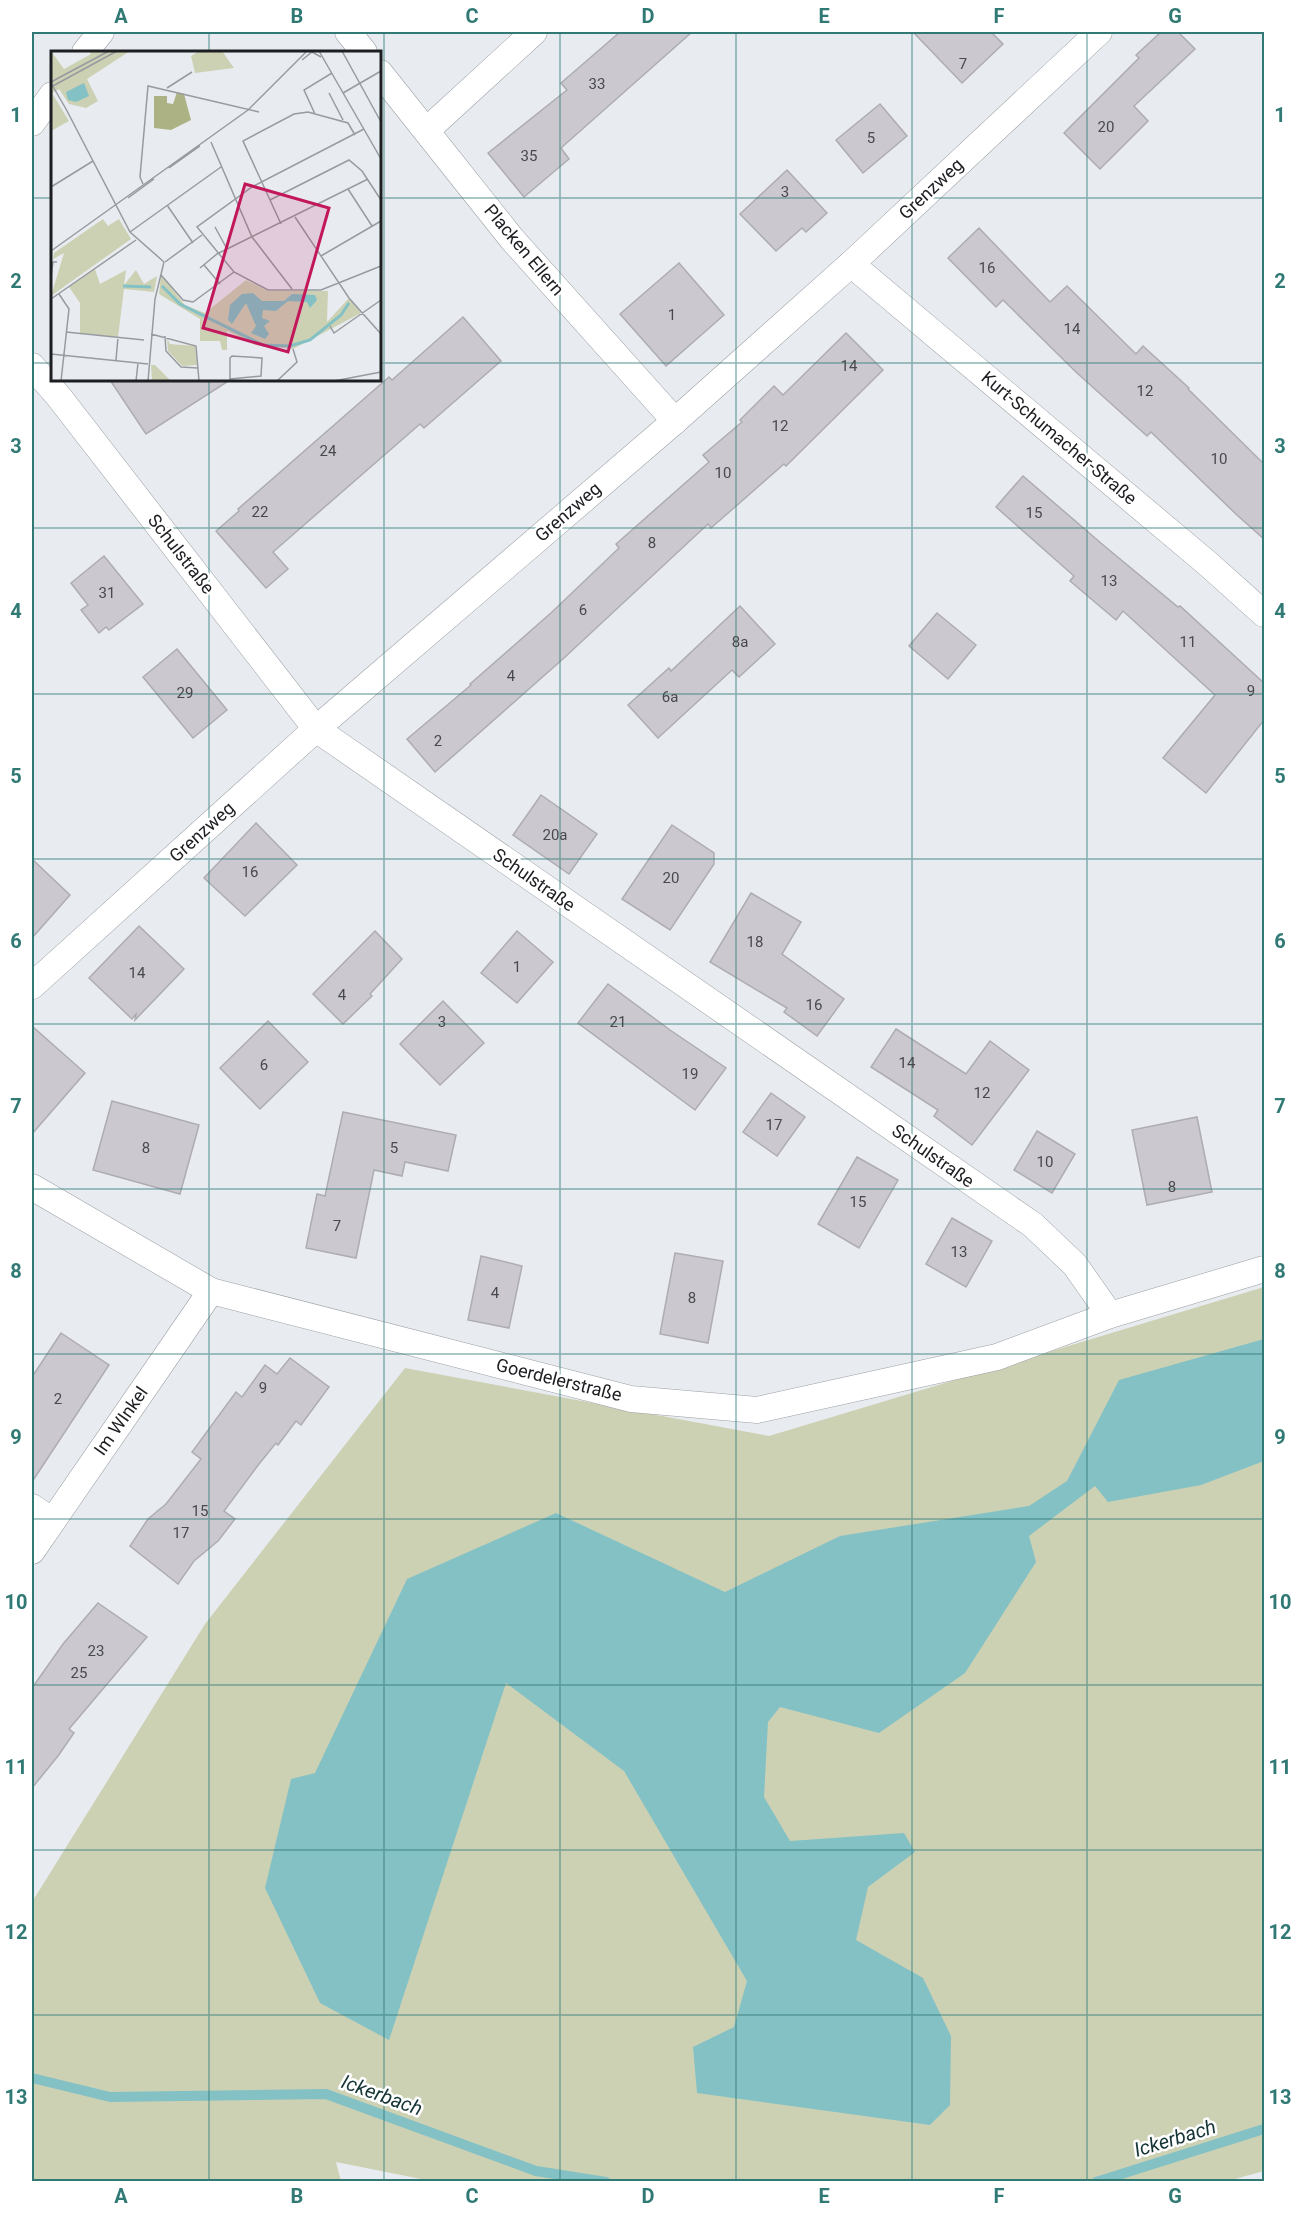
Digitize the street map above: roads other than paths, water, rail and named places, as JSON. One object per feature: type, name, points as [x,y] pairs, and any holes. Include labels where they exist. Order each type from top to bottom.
[{"type":"street","points":[[86,51],[101,32]]},
{"type":"street","points":[[348,32],[363,51]]},
{"type":"street","points":[[427,130],[534,32]]},
{"type":"street","name":"Grenzweg","points":[[32,986],[316,729],[675,421],[851,264],[1099,32]]},
{"type":"street","name":"Placken Ellern","points":[[381,74],[512,239],[675,421]]},
{"type":"street","points":[[32,123],[51,96]]},
{"type":"street","name":"Kurt-Schumacher-Straße","points":[[851,264],[1207,563],[1264,614]]},
{"type":"street","name":"Schulstraße","points":[[32,366],[59,397],[316,729],[1033,1226],[1075,1265],[1110,1315]]},
{"type":"street","name":"Goerdelerstraße","points":[[32,1187],[211,1292],[631,1399],[757,1410],[997,1357],[1110,1315],[1264,1269]]},
{"type":"street","name":"Im WInkel","points":[[32,1551],[42,1514],[211,1292]]},
{"type":"water","points":[[1264,1339],[1264,1461],[1201,1485],[1108,1502],[1095,1486],[1029,1536],[1036,1562],[965,1673],[879,1733],[780,1707],[768,1722],[764,1797],[790,1841],[904,1833],[915,1852],[868,1887],[856,1940],[923,1978],[951,2036],[950,2105],[930,2125],[697,2093],[693,2047],[734,2027],[747,1981],[624,1771],[506,1683],[389,2040],[320,2003],[265,1888],[291,1779],[315,1773],[407,1579],[556,1513],[725,1592],[840,1536],[1029,1506],[1067,1481],[1119,1380]]},
{"type":"waterway","name":"Ickerbach","points":[[32,2078],[110,2097],[326,2094],[536,2171],[606,2182]]},
{"type":"waterway","name":"Ickerbach","points":[[1096,2182],[1264,2129]]}]
